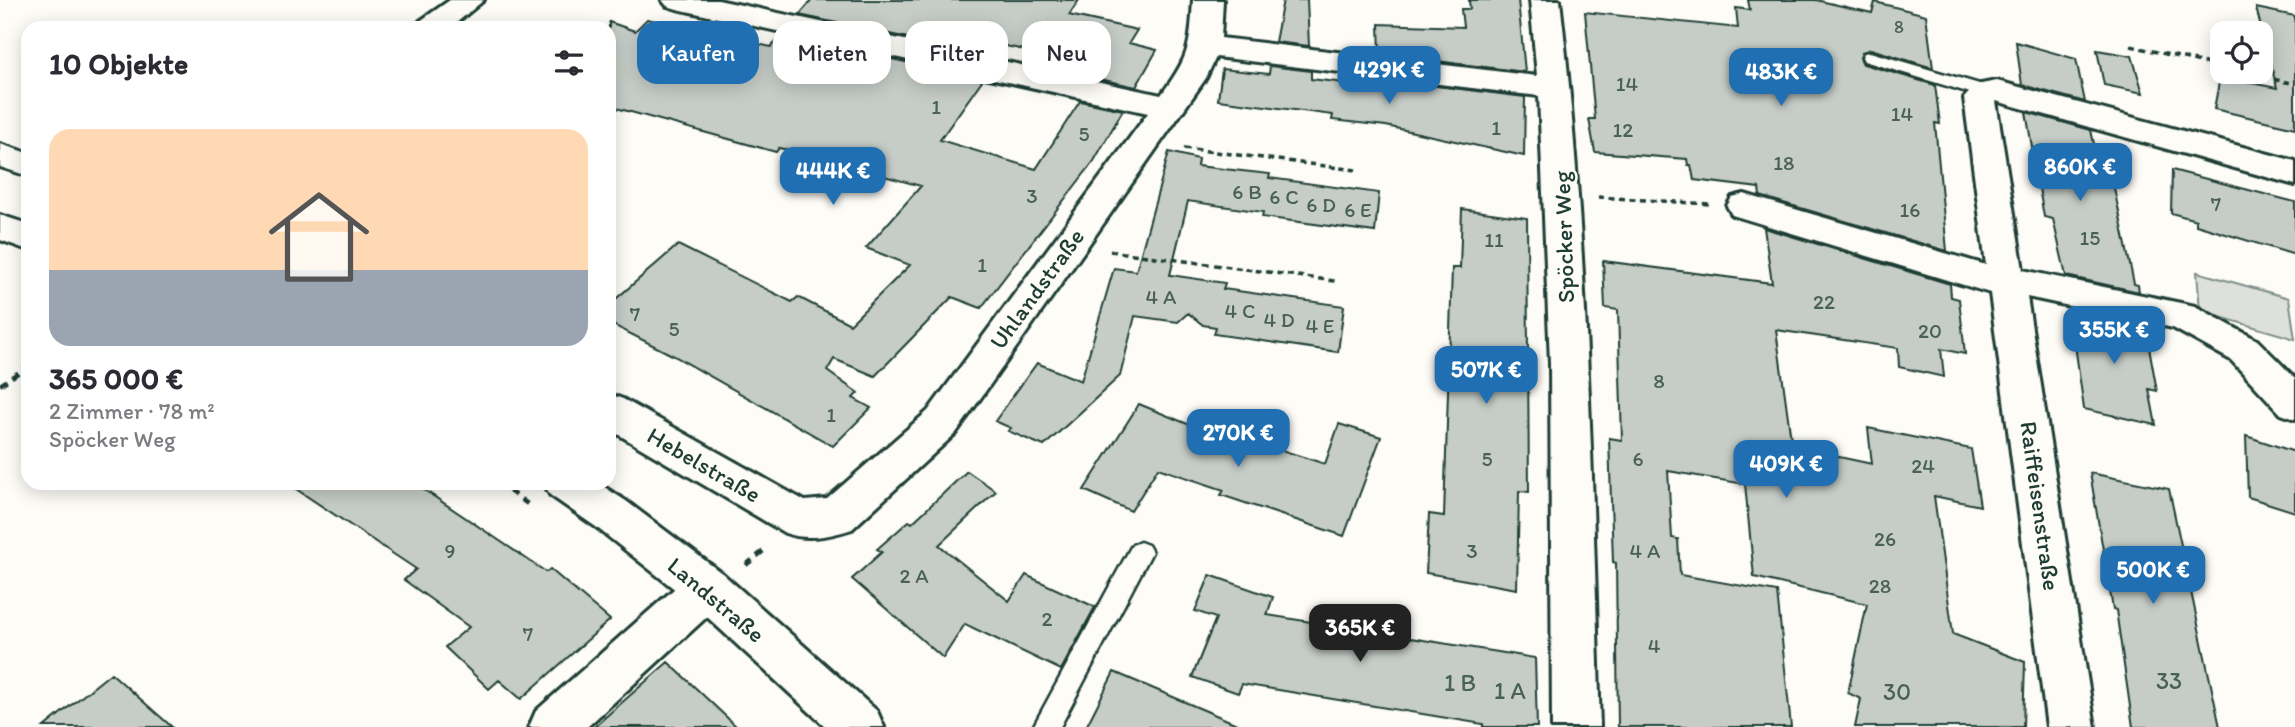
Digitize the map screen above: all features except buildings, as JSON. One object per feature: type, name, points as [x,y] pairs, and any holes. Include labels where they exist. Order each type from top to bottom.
[{"type":"street","points":[[440,21],[469,0]]},
{"type":"street","points":[[677,0],[1168,107]]},
{"type":"street","name":"Uhlandstraße","points":[[800,520],[837,516],[942,422],[1195,71],[1205,46],[1208,0]]},
{"type":"street","name":"Spöcker Weg","points":[[1545,0],[1556,88],[1564,194],[1576,727]]},
{"type":"street","points":[[1205,46],[1556,88]]},
{"type":"street","points":[[1987,92],[1997,91],[2295,173]]},
{"type":"street","name":"Raiffeisenstraße","points":[[1987,92],[1980,98],[2071,727]]},
{"type":"street","points":[[0,155],[21,162]]},
{"type":"street","points":[[1744,206],[2008,283],[2182,316],[2244,350],[2295,403]]},
{"type":"street","points":[[0,228],[21,235]]},
{"type":"street","name":"Hebelstraße","points":[[616,414],[800,520]]},
{"type":"street","name":"Landstraße","points":[[575,490],[707,588],[860,727]]},
{"type":"street","points":[[553,727],[707,588]]},
{"type":"lane","points":[[1870,57],[1987,92]]},
{"type":"lane","points":[[1046,727],[1140,552]]},
{"type":"path","points":[[2131,46],[2210,64]]},
{"type":"path","points":[[2273,79],[2295,84]]},
{"type":"path","points":[[1142,143],[1356,170]]},
{"type":"path","points":[[1564,194],[1744,206]]},
{"type":"path","points":[[1068,246],[1335,281]]},
{"type":"path","points":[[0,385],[21,371]]},
{"type":"shaded area","points":[[2197,272],[2289,298],[2295,339],[2200,311]]}]
